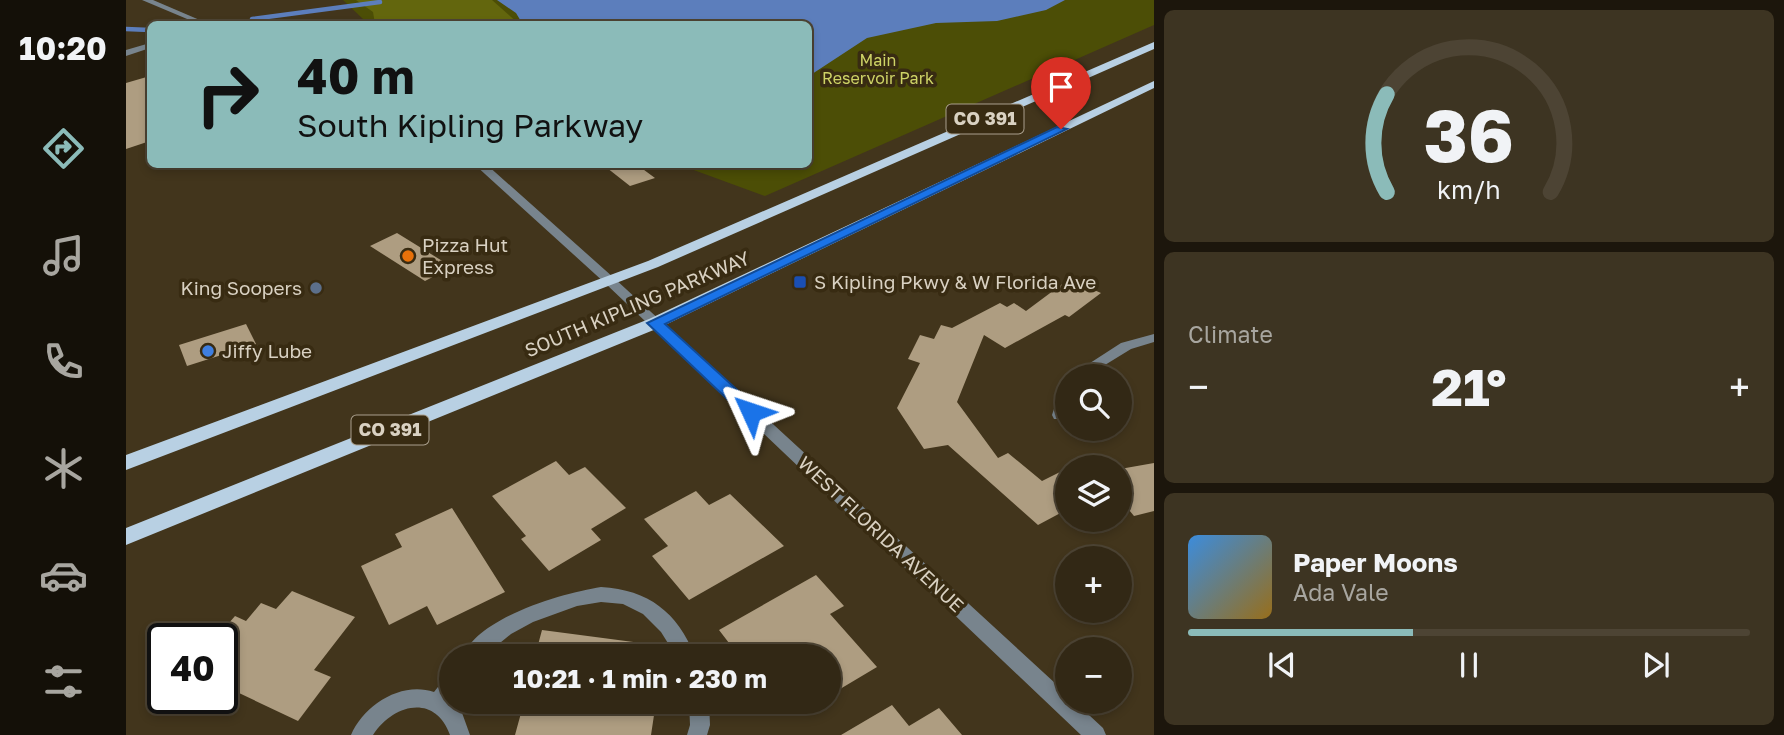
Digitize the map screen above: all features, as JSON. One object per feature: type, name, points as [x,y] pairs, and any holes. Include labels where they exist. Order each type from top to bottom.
[{"type":"main road","name":"SOUTH KIPLING PARKWAY","points":[[126,463],[610,281],[840,185],[1154,45]]},
{"type":"main road","name":"SOUTH KIPLING PARKWAY","points":[[126,537],[655,323],[860,228],[1154,84]]},
{"type":"street","points":[[146,0],[198,21]]},
{"type":"street","points":[[126,53],[147,46]]},
{"type":"street","name":"WEST FLORIDA AVENUE","points":[[483,168],[610,281],[1096,735]]},
{"type":"street","points":[[1097,364],[1126,346],[1154,338]]},
{"type":"street","points":[[481,644],[522,618],[552,605],[581,596],[618,596],[641,601],[665,621],[679,644]]},
{"type":"street","points":[[361,735],[376,714],[391,704],[423,698],[438,702],[450,711],[458,723],[460,735]]},
{"type":"street","points":[[697,735],[700,714]]},
{"type":"green space","name":"Main Reservoir Park","points":[[343,0],[1154,0],[1154,25],[765,196],[688,168],[812,168],[812,21],[363,19]]},
{"type":"shaded area","points":[[356,0],[492,0],[516,21],[374,21],[373,12]]},
{"type":"water","points":[[497,0],[1065,0],[1046,10],[997,21],[936,23],[867,38],[812,74],[812,21],[521,21],[516,13]]},
{"type":"building","points":[[147,77],[147,142],[126,149],[126,83]]},
{"type":"building","points":[[607,168],[641,168],[655,178],[630,186]]},
{"type":"building","points":[[397,233],[452,267],[425,281],[370,246]]},
{"type":"building","points":[[1069,279],[1101,293],[1069,317],[1065,315],[1005,348],[984,335],[957,402],[998,458],[1008,453],[1042,481],[1055,474],[1055,516],[1038,525],[948,445],[924,449],[897,408],[920,363],[908,359],[920,335],[934,339],[941,325],[952,328],[1000,303],[1007,307],[1014,303],[1026,311]]},
{"type":"building","name":"Jiffy Lube","points":[[246,324],[256,344],[187,366],[179,345]]},
{"type":"building","points":[[556,461],[569,475],[585,467],[626,508],[591,529],[601,540],[549,571],[521,539],[526,536],[492,496]]},
{"type":"building","points":[[1154,463],[1154,511],[1134,516],[1132,514],[1132,467]]},
{"type":"building","points":[[696,491],[709,505],[730,494],[784,546],[689,600],[652,556],[668,546],[644,519]]},
{"type":"building","points":[[452,508],[505,592],[437,625],[427,606],[389,625],[361,566],[402,547],[395,534]]},
{"type":"building","points":[[816,575],[844,606],[830,614],[877,667],[841,688],[841,644],[730,644],[719,630]]},
{"type":"building","points":[[292,591],[355,617],[314,670],[331,677],[298,721],[238,693],[238,623],[229,623],[235,616],[246,621],[261,603],[276,609]]},
{"type":"building","points":[[542,630],[641,643],[641,644],[538,644]]},
{"type":"building","points":[[892,705],[909,726],[939,708],[962,735],[841,735]]},
{"type":"building","points":[[521,714],[654,714],[651,735],[515,735]]},
{"type":"waterway","points":[[252,19],[380,2]]},
{"type":"waterway","points":[[126,29],[147,30]]},
{"type":"place","name":"Pizza Hut Express","points":[[408,256]]},
{"type":"place","name":"S Kipling Pkwy & W Florida Ave","points":[[800,282]]},
{"type":"place","name":"King Soopers","points":[[316,288]]},
{"type":"place","name":"Jiffy Lube","points":[[208,351]]},
{"type":"route","points":[[751,412],[655,323],[860,228],[1061,129]]}]
